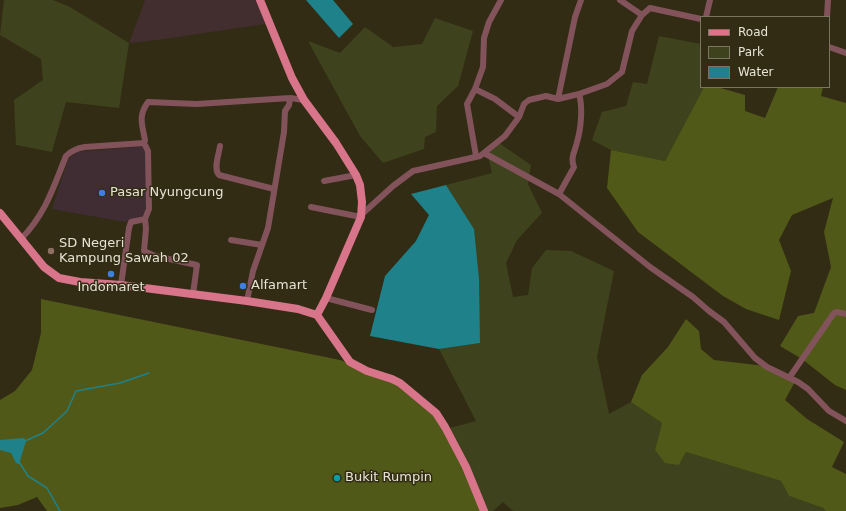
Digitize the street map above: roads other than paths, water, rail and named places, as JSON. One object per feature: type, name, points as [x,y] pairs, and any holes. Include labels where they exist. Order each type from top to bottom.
[{"type":"main road","points":[[260,0],[292,78],[304,100],[336,143],[356,175],[360,185],[362,202],[361,216],[326,298],[317,315]]},
{"type":"main road","points":[[0,214],[44,267],[59,278],[80,282],[121,285],[246,301],[298,309],[317,315],[350,362],[366,371],[400,382],[436,413],[466,468],[484,511]]},
{"type":"street","points":[[476,156],[467,104],[475,89],[483,68],[484,38],[489,22],[501,0]]},
{"type":"street","points":[[558,99],[575,17],[581,0]]},
{"type":"street","points":[[620,0],[642,15]]},
{"type":"street","points":[[706,16],[710,0]]},
{"type":"street","points":[[827,16],[828,0]]},
{"type":"street","points":[[311,207],[361,216],[393,186],[413,172],[480,156],[505,136],[519,117],[524,104],[529,100],[546,96],[558,99],[579,94],[607,84],[622,72],[632,32],[642,15],[650,8],[700,19]]},
{"type":"street","points":[[830,47],[846,53]]},
{"type":"street","points":[[475,89],[495,99],[519,117]]},
{"type":"street","points":[[559,194],[574,167],[572,161],[578,141],[581,103],[579,94]]},
{"type":"street","points":[[193,294],[197,265],[155,256],[144,251],[146,229],[145,218],[149,209],[148,151],[144,143],[145,140],[141,119],[142,110],[148,102],[197,104],[290,98],[304,100]]},
{"type":"street","points":[[246,301],[253,271],[268,228],[284,132],[285,111],[289,105],[290,98]]},
{"type":"street","points":[[21,238],[32,227],[44,209],[66,156],[69,153],[76,149],[85,147],[144,143]]},
{"type":"street","points":[[220,146],[216,169],[219,175],[274,189]]},
{"type":"street","points":[[484,153],[559,194],[650,267],[693,297],[709,312],[724,322],[755,358],[767,367],[808,389],[828,411],[846,421]]},
{"type":"street","points":[[324,181],[356,175]]},
{"type":"street","points":[[121,285],[131,222],[145,218]]},
{"type":"street","points":[[230,240],[262,245]]},
{"type":"street","points":[[326,298],[372,310]]},
{"type":"street","points":[[789,378],[834,313],[837,312],[846,314]]},
{"type":"water","points":[[306,0],[333,0],[353,24],[339,38]]},
{"type":"water","points":[[446,185],[474,229],[479,279],[480,343],[439,349],[370,336],[385,276],[416,241],[429,215],[411,194]]},
{"type":"water","points":[[24,438],[26,441],[19,464],[16,463],[11,453],[0,450],[0,440]]},
{"type":"waterway","points":[[25,441],[43,433],[67,411],[76,391],[120,383],[149,373]]},
{"type":"waterway","points":[[19,462],[28,476],[47,488],[60,511]]},
{"type":"place","name":"Pasar Nyungcung","points":[[102,193]]},
{"type":"place","name":"SD Negeri Kampung Sawah 02","points":[[51,251]]},
{"type":"place","name":"Indomaret","points":[[111,274]]},
{"type":"place","name":"Alfamart","points":[[243,286]]},
{"type":"place","name":"Bukit Rumpin","points":[[337,478]]}]
